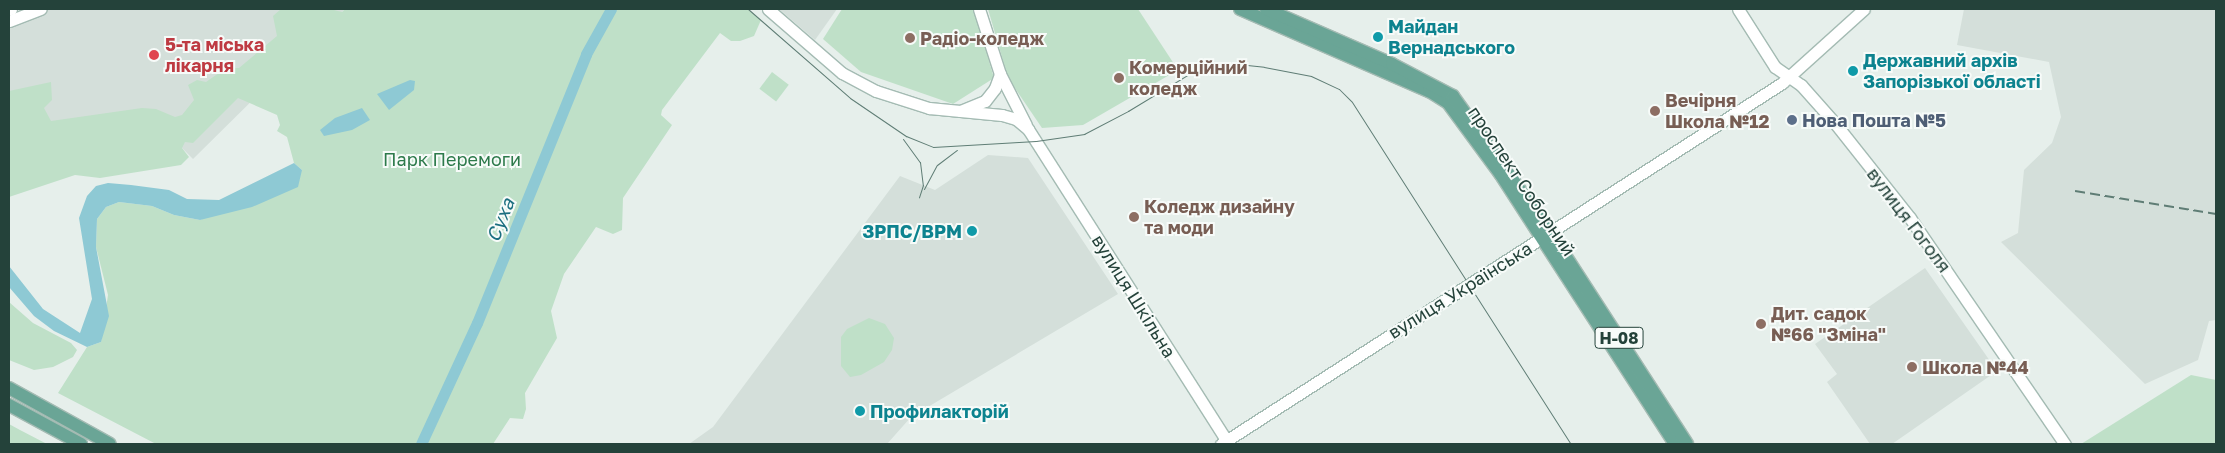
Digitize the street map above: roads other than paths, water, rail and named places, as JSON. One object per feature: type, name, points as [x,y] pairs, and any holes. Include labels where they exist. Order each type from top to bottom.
[{"type":"main road","points":[[9,22],[41,9]]},
{"type":"main road","points":[[768,9],[842,72],[910,104],[957,112],[1002,115],[1016,118],[1028,129]]},
{"type":"main road","points":[[979,9],[1000,74],[1028,129]]},
{"type":"main road","name":"проспект Соборний","points":[[1240,9],[1428,91],[1448,103],[1545,236]]},
{"type":"main road","name":"проспект Соборний","points":[[1266,9],[1398,66],[1453,96],[1636,375],[1687,444]]},
{"type":"main road","name":"вулиця Гоголя","points":[[1738,9],[1775,68],[1789,77],[1834,122],[1910,218],[2065,444]]},
{"type":"main road","name":"вулиця Українська","points":[[1226,443],[1789,77],[1864,9]]},
{"type":"main road","points":[[957,112],[985,101],[995,88],[1000,74]]},
{"type":"main road","name":"вулиця Шкільна","points":[[1028,129],[1041,146],[1226,443]]},
{"type":"main road","name":"проспект Соборний","points":[[1636,375],[1674,444]]},
{"type":"main road","points":[[9,388],[110,444]]},
{"type":"main road","points":[[9,405],[81,444]]},
{"type":"water","points":[[410,80],[415,81],[414,90],[389,110],[377,94]]},
{"type":"water","points":[[362,108],[370,120],[352,130],[324,136],[320,130],[335,118]]},
{"type":"water","points":[[294,163],[302,170],[298,187],[252,207],[200,220],[174,215],[152,206],[119,202],[106,207],[97,219],[96,247],[109,316],[101,342],[87,347],[54,331],[34,316],[9,287],[9,266],[43,309],[80,333],[92,299],[79,218],[87,196],[96,186],[108,183],[131,185],[169,190],[187,199],[219,200]]},
{"type":"waterway","name":"Суха","points":[[421,444],[477,323],[586,54],[611,9]]},
{"type":"tram line","points":[[748,9],[850,98],[906,136],[933,147],[1036,141],[1084,134],[1128,111],[1204,65],[1228,63],[1264,67],[1311,76],[1339,89],[1352,102],[1571,444]]},
{"type":"tram line","points":[[903,139],[920,162],[923,185],[919,197]]},
{"type":"tram line","points":[[924,189],[937,165],[957,150]]},
{"type":"railway","points":[[2075,191],[2216,214]]},
{"type":"place","name":"Майдан Вернадського","points":[[1378,37]]},
{"type":"place","name":"Радіо-коледж","points":[[910,38]]},
{"type":"place","name":"5-та міська лікарня","points":[[154,55]]},
{"type":"place","name":"Державний архів Запорізької області","points":[[1853,71]]},
{"type":"place","name":"Комерційний коледж","points":[[1119,78]]},
{"type":"place","name":"Вечірня Школа №12","points":[[1655,111]]},
{"type":"place","name":"Нова Пошта №5","points":[[1792,120]]},
{"type":"place","name":"Коледж дизайну та моди","points":[[1134,217]]},
{"type":"place","name":"ЗРПС/ВРМ","points":[[972,231]]},
{"type":"place","name":"Дит. садок №66 \"Зміна\"","points":[[1761,324]]},
{"type":"place","name":"Школа №44","points":[[1912,367]]},
{"type":"place","name":"Профилакторій","points":[[860,411]]},
{"type":"park label","name":"Парк Перемоги","points":[[452,159]]}]
